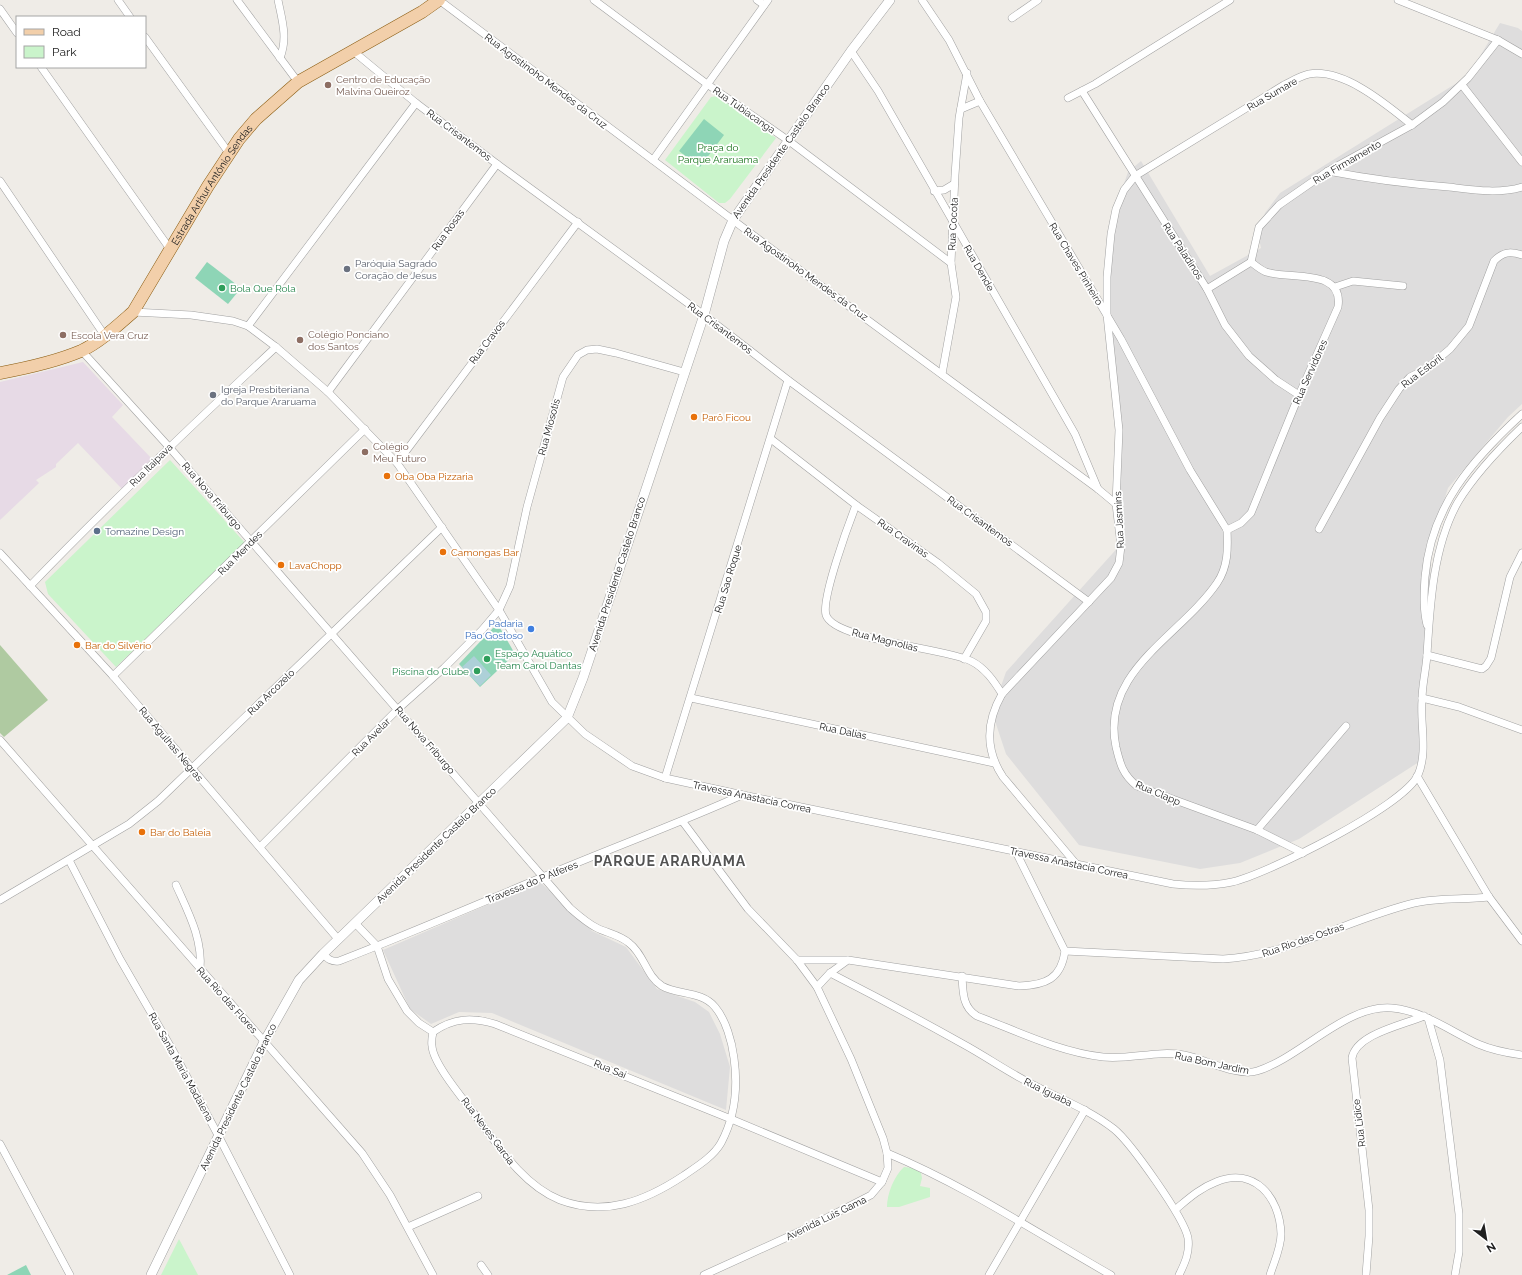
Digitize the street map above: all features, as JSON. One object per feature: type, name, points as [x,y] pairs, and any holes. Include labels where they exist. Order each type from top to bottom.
[{"type":"main road","name":"Estrada Arthur Antônio Sendas","points":[[0,373],[40,365],[81,350],[105,336],[133,312],[229,153],[256,119],[298,82],[422,12],[439,0]]},
{"type":"street","points":[[118,0],[129,16]]},
{"type":"street","points":[[237,0],[298,82]]},
{"type":"street","points":[[278,0],[285,33],[283,50],[280,58]]},
{"type":"street","name":"Rua Agostinoho Mendes da Cruz","points":[[439,0],[733,220],[1098,489],[1116,504]]},
{"type":"street","name":"Rua Tubiacanga","points":[[594,0],[707,84],[789,141],[951,263]]},
{"type":"street","points":[[653,160],[766,2],[757,0]]},
{"type":"street","name":"Avenida Presidente Castelo Branco","points":[[151,1275],[264,1042],[299,980],[338,939],[567,718],[587,665],[704,315],[724,242],[733,220],[850,51],[890,0]]},
{"type":"street","name":"Rua Chaves Pinheiro","points":[[922,0],[950,40],[980,101],[1107,315],[1190,470],[1227,530]]},
{"type":"street","points":[[1012,18],[1038,0]]},
{"type":"street","points":[[1068,98],[1082,91],[1230,0]]},
{"type":"street","points":[[1398,0],[1498,40],[1522,54]]},
{"type":"street","points":[[0,9],[16,32]]},
{"type":"street","points":[[146,38],[229,153]]},
{"type":"street","name":"Rua Firmamento","points":[[1251,262],[1255,241],[1263,221],[1279,205],[1328,171],[1412,125],[1462,85],[1498,40]]},
{"type":"street","name":"Rua Crisantemos","points":[[353,51],[416,103],[497,164],[704,315],[788,380],[1089,602]]},
{"type":"street","name":"Rua Dende","points":[[850,51],[878,91],[934,191],[1075,434],[1098,489]]},
{"type":"street","points":[[42,68],[170,249]]},
{"type":"street","name":"Rua Cocota","points":[[942,374],[956,297],[951,263],[954,184],[960,109],[966,74]]},
{"type":"street","name":"Rua Sumare","points":[[1135,176],[1284,85],[1298,77],[1310,74],[1334,76],[1346,81],[1387,104],[1412,125]]},
{"type":"street","points":[[1462,85],[1522,162]]},
{"type":"street","name":"Rua Paladinos","points":[[1082,91],[1208,289],[1226,325],[1249,356],[1276,380],[1299,395]]},
{"type":"street","points":[[960,109],[980,101]]},
{"type":"street","points":[[133,312],[191,315],[233,321],[248,326],[416,103]]},
{"type":"street","name":"Rua Rosas","points":[[328,392],[497,164]]},
{"type":"street","points":[[1328,171],[1381,180],[1480,190],[1503,191],[1522,187]]},
{"type":"street","name":"Rua Jasmins","points":[[1076,865],[1003,777],[994,763],[991,753],[990,724],[994,708],[1002,694],[1111,578],[1119,563],[1121,546],[1116,504],[1119,430],[1107,315],[1109,252],[1116,209],[1124,190],[1135,176]]},
{"type":"street","points":[[0,181],[105,336]]},
{"type":"street","points":[[934,191],[944,190],[954,184]]},
{"type":"street","name":"Rua Cravos","points":[[397,463],[578,222]]},
{"type":"street","name":"Rua Estoril","points":[[1319,529],[1380,418],[1399,389],[1410,378],[1426,369],[1450,349],[1465,330],[1478,306],[1494,262],[1499,256],[1505,253],[1513,252],[1522,255]]},
{"type":"street","points":[[1208,289],[1251,262],[1267,272],[1325,280],[1335,287],[1353,281],[1403,286]]},
{"type":"street","name":"Rua Servidores","points":[[1227,530],[1241,523],[1251,513],[1299,395],[1338,307],[1340,297],[1335,287]]},
{"type":"street","name":"Travessa Anastacia Correa","points":[[248,326],[276,347],[328,392],[397,463],[499,610],[552,702],[585,734],[632,766],[665,778],[1076,865],[1173,884],[1216,885],[1233,882],[1260,872],[1302,853],[1362,820],[1390,802],[1417,776]]},
{"type":"street","name":"Rua Itaipava","points":[[30,586],[169,446],[276,347]]},
{"type":"street","name":"Rua Miosotis","points":[[499,610],[510,586],[527,507],[563,377],[570,364],[578,355],[587,350],[597,349],[684,372]]},
{"type":"street","name":"Rua Nova Friburgo","points":[[81,350],[169,446],[570,908],[595,927],[609,932],[631,944],[651,976],[664,987],[685,992],[706,1000],[715,1007],[723,1020],[733,1052],[736,1083],[731,1118]]},
{"type":"street","name":"Rua Sao Roque","points":[[665,778],[691,698],[788,380]]},
{"type":"street","points":[[1428,629],[1424,612],[1426,570],[1430,544],[1438,518],[1448,498],[1472,466],[1522,414]]},
{"type":"street","points":[[1522,427],[1475,478],[1458,502],[1449,522],[1438,562],[1428,629],[1427,655],[1422,698],[1422,756],[1417,776],[1489,897],[1522,941]]},
{"type":"street","name":"Rua Mendes","points":[[113,676],[365,429]]},
{"type":"street","name":"Rua Cravinas","points":[[771,439],[856,504],[965,583],[982,603],[986,612],[986,621],[964,659]]},
{"type":"street","name":"Rua Magnolias","points":[[856,504],[845,532],[827,597],[825,614],[830,623],[857,634],[964,659],[978,666],[988,674],[1002,694]]},
{"type":"street","name":"Rua Arcozelo","points":[[0,900],[129,824],[143,813],[191,769],[442,527]]},
{"type":"street","name":"Rua Clapp","points":[[1227,530],[1227,559],[1216,584],[1128,679],[1115,709],[1113,728],[1123,771],[1137,786],[1256,830],[1302,853]]},
{"type":"street","name":"Rua Agulhas Negras","points":[[0,553],[113,676],[338,939]]},
{"type":"street","points":[[1427,655],[1482,669],[1486,666],[1491,658],[1510,578],[1522,554]]},
{"type":"street","name":"Rua Avelar","points":[[260,847],[398,709],[444,668],[482,630],[499,610]]},
{"type":"street","name":"Rua Dalias","points":[[691,698],[994,763]]},
{"type":"street","points":[[1422,698],[1459,707],[1522,730]]},
{"type":"street","points":[[1256,830],[1346,726]]},
{"type":"street","name":"Rua Rio das Flores","points":[[0,740],[91,846],[362,1153],[390,1195],[433,1275]]},
{"type":"street","name":"Travessa do P Alferes","points":[[323,954],[328,959],[339,961],[542,877],[683,822],[743,795]]},
{"type":"street","name":"Avenida Luis Gama","points":[[683,822],[748,909],[797,960],[818,987],[851,1059],[883,1138],[887,1153],[888,1168],[882,1182],[871,1195],[704,1275]]},
{"type":"street","points":[[797,960],[848,960],[962,976],[1019,986],[1034,986],[1048,981],[1063,965],[1065,951],[1016,852]]},
{"type":"street","name":"Rua Santa Maria Madalena","points":[[69,860],[120,959],[172,1049],[218,1135],[290,1275]]},
{"type":"street","points":[[176,885],[198,940],[201,951],[200,970]]},
{"type":"street","name":"Rua Rio das Ostras","points":[[1065,951],[1223,959],[1244,958],[1294,945],[1343,926],[1414,903],[1436,898],[1475,899],[1489,897]]},
{"type":"street","points":[[355,923],[377,946],[381,961],[397,997],[407,1011],[433,1032]]},
{"type":"street","points":[[818,987],[830,973],[848,960]]},
{"type":"street","name":"Rua Iguaba","points":[[830,973],[965,1045],[1026,1081],[1085,1110],[1115,1130],[1133,1150],[1176,1209],[1188,1238],[1188,1252],[1178,1275]]},
{"type":"street","name":"Rua Bom Jardim","points":[[962,976],[963,997],[970,1012],[1050,1044],[1071,1051],[1103,1057],[1176,1054],[1242,1071],[1255,1072],[1276,1063],[1361,1013],[1380,1008],[1393,1008],[1426,1017],[1479,1044],[1522,1055]]},
{"type":"street","points":[[1426,1017],[1440,1060],[1459,1214],[1459,1252],[1455,1275]]},
{"type":"street","name":"Rua Lidice","points":[[1366,1275],[1369,1210],[1352,1058],[1353,1053],[1368,1038],[1426,1017]]},
{"type":"street","name":"Rua Sai","points":[[433,1032],[443,1025],[470,1018],[495,1024],[731,1118],[882,1182]]},
{"type":"street","name":"Rua Neves Garcia","points":[[433,1032],[432,1047],[439,1065],[502,1152],[530,1181],[559,1200],[587,1207],[610,1207],[626,1204],[651,1195],[687,1173],[710,1156],[720,1144],[731,1118]]},
{"type":"street","points":[[989,1275],[1085,1110]]},
{"type":"street","points":[[0,1144],[70,1275]]},
{"type":"street","points":[[887,1153],[914,1164],[1020,1220],[1111,1275]]},
{"type":"street","points":[[1176,1209],[1200,1190],[1216,1181],[1237,1177],[1257,1183],[1266,1190],[1279,1216],[1281,1234],[1278,1250],[1270,1275]]},
{"type":"street","points":[[408,1227],[478,1196]]},
{"type":"street","points":[[480,1265],[488,1275]]},
{"type":"shaded area","points":[[1500,23],[1518,28],[1522,31],[1522,404],[1508,417],[1448,488],[1432,540],[1422,760],[1299,839],[1240,863],[1200,869],[1079,845],[1006,754],[992,712],[1006,672],[1121,544],[1110,289],[1114,213],[1128,172],[1141,161],[1210,276],[1261,248],[1258,235],[1265,213],[1280,193],[1468,76]]},
{"type":"shaded area","points":[[83,362],[123,405],[112,417],[152,459],[122,489],[78,443],[56,464],[56,467],[36,480],[39,483],[0,520],[0,382]]},
{"type":"shaded area","points":[[540,882],[592,931],[626,947],[657,989],[695,1002],[709,1012],[720,1034],[730,1067],[726,1110],[492,1013],[459,1012],[431,1024],[410,1009],[383,950]]},
{"type":"green space","name":"Praça do Parque Araruama","points":[[717,96],[776,138],[730,199],[725,203],[719,203],[665,160],[711,97]]},
{"type":"green space","points":[[704,119],[724,135],[700,167],[679,151]]},
{"type":"green space","points":[[207,262],[241,288],[228,304],[195,278]]},
{"type":"green space","points":[[170,460],[245,543],[116,667],[48,594],[45,582]]},
{"type":"green space","name":"Espaço Aquático Team Carol Dantas","points":[[493,628],[500,628],[515,654],[480,687],[459,664]]},
{"type":"green space","points":[[0,645],[48,700],[4,737],[0,733]]},
{"type":"green space","points":[[904,1167],[914,1168],[921,1173],[922,1178],[920,1186],[930,1188],[930,1197],[899,1207],[887,1207],[888,1197],[892,1186],[897,1175]]},
{"type":"green space","points":[[179,1239],[198,1275],[161,1275]]},
{"type":"green space","points":[[26,1265],[31,1275],[7,1275]]},
{"type":"water","name":"Piscina do Clube","points":[[474,656],[491,675],[480,686],[462,667]]},
{"type":"place","name":"Centro de Educação Malvina Queiroz","points":[[328,85]]},
{"type":"place","name":"Paróquia Sagrado Coração de Jesus","points":[[347,269]]},
{"type":"place","name":"Bola Que Rola","points":[[222,288]]},
{"type":"place","name":"Escola Vera Cruz","points":[[63,335]]},
{"type":"place","name":"Colégio Ponciano dos Santos","points":[[300,340]]},
{"type":"place","name":"Igreja Presbiteriana do Parque Araruama","points":[[213,395]]},
{"type":"place","name":"Parô Ficou","points":[[694,417]]},
{"type":"place","name":"Colégio Meu Futuro","points":[[365,452]]},
{"type":"place","name":"Oba Oba Pizzaria","points":[[387,476]]},
{"type":"place","name":"Tomazine Design","points":[[97,531]]},
{"type":"place","name":"Camongas Bar","points":[[443,552]]},
{"type":"place","name":"LavaChopp","points":[[281,565]]},
{"type":"place","name":"Padaria Pão Gostoso","points":[[531,629]]},
{"type":"place","name":"Bar do Silvério","points":[[77,645]]},
{"type":"place","name":"Espaço Aquático Team Carol Dantas","points":[[487,659]]},
{"type":"place","name":"Piscina do Clube","points":[[477,671]]},
{"type":"place","name":"Bar do Baleia","points":[[142,832]]},
{"type":"district","name":"PARQUE ARARUAMA","points":[[670,861]]}]
